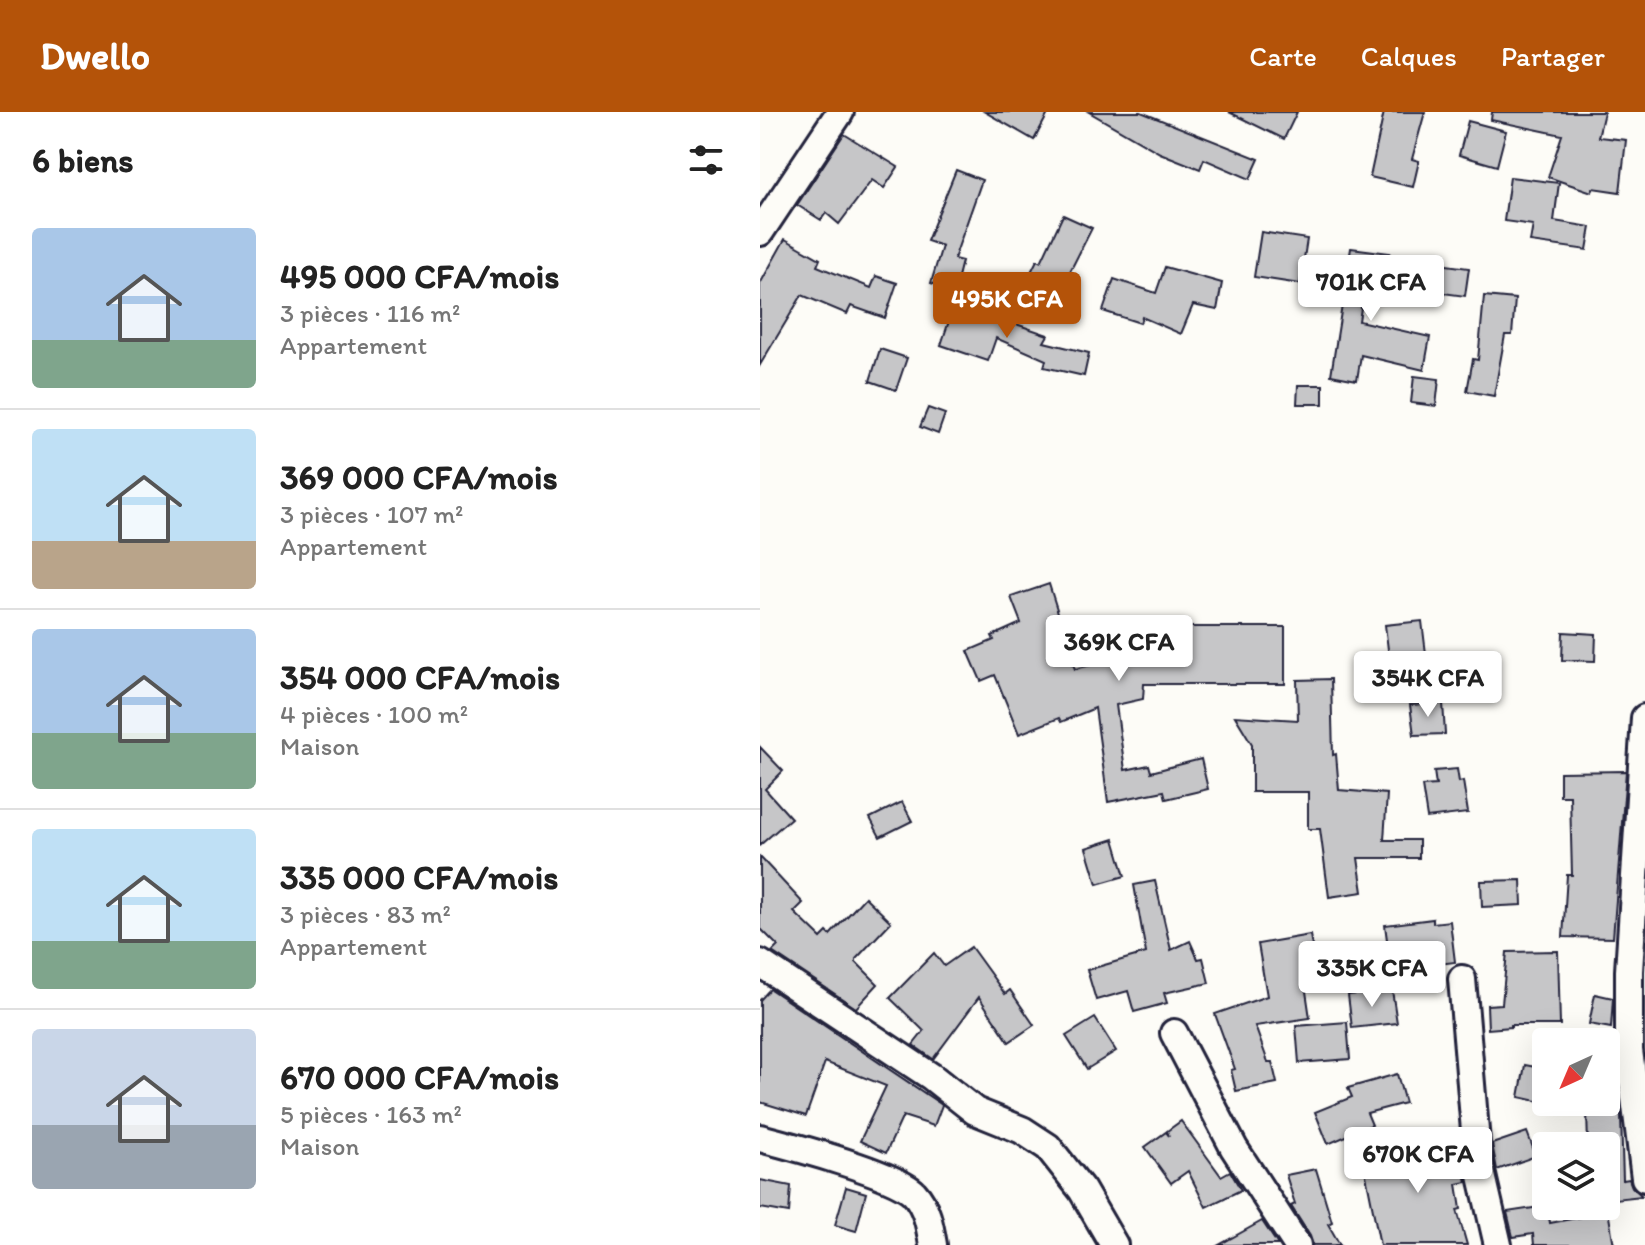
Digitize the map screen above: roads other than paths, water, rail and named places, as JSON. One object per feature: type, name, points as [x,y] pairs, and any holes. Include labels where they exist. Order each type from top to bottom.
[{"type":"street","points":[[760,232],[840,112]]},
{"type":"street","points":[[1645,718],[1629,971],[1629,1050],[1645,1178]]},
{"type":"street","points":[[760,963],[932,1077],[975,1111],[1022,1130],[1048,1147],[1082,1190],[1114,1245]]},
{"type":"street","points":[[1462,979],[1477,1154],[1498,1245]]},
{"type":"street","points":[[1174,1033],[1234,1148],[1297,1245]]},
{"type":"street","points":[[760,1138],[889,1178],[912,1191],[931,1226],[933,1245]]}]
